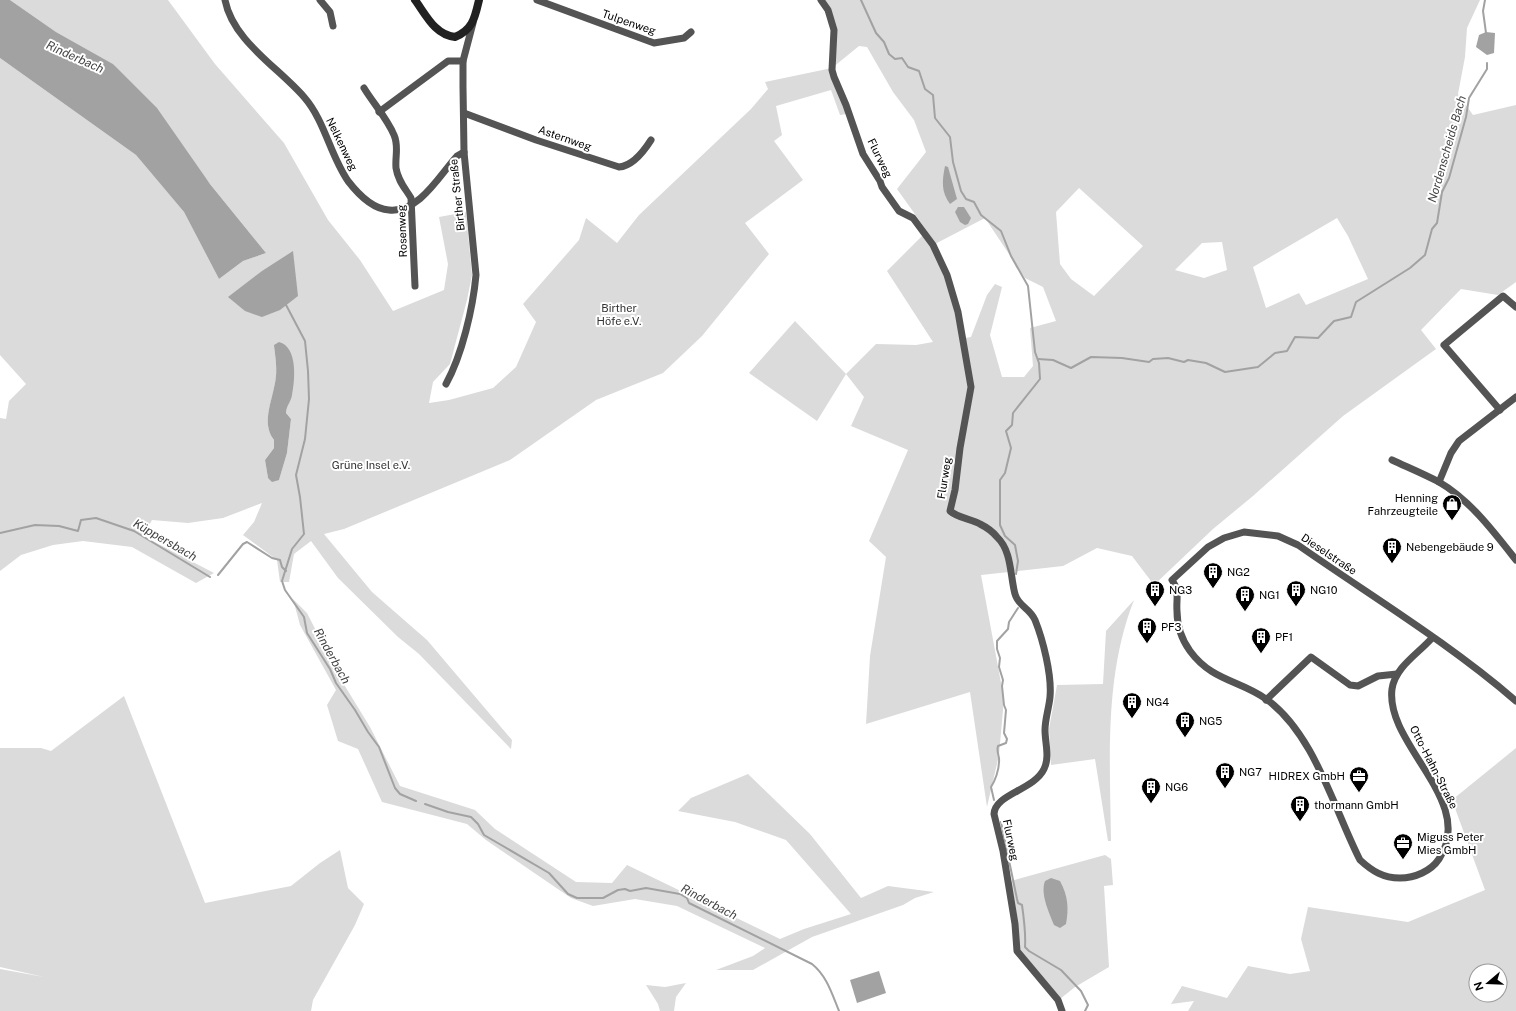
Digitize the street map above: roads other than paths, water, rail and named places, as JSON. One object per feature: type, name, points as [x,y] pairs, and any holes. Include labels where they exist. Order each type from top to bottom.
[{"type":"street","name":"Nelkenweg","points":[[225,0],[228,13],[238,31],[305,98],[313,110],[338,165],[359,193],[369,202],[388,210],[404,209],[412,205]]},
{"type":"street","points":[[320,0],[330,12],[333,26]]},
{"type":"street","points":[[415,0],[442,34],[455,37],[468,30],[473,23]]},
{"type":"street","name":"Birther Straße","points":[[446,384],[455,366],[475,290],[476,275],[464,152],[463,61],[479,0]]},
{"type":"street","name":"Tulpenweg","points":[[537,0],[654,43],[684,38],[691,32]]},
{"type":"street","name":"Flurweg","points":[[821,0],[828,10],[834,30],[832,70],[849,112],[863,154],[899,211],[913,218],[933,245],[947,275],[958,312],[971,387],[960,448],[955,490],[950,511],[981,524],[998,537],[1008,555],[1019,603],[1029,610],[1035,619],[1048,668],[1050,697],[1045,729],[1047,756],[1044,769],[1033,783],[999,802],[994,808],[994,814],[1003,851],[1015,924],[1017,951],[1058,1000],[1062,1011]]},
{"type":"street","points":[[379,112],[448,61],[463,61]]},
{"type":"street","name":"Rosenweg","points":[[364,88],[394,134],[397,144],[396,167],[398,177],[411,198],[415,286]]},
{"type":"street","name":"Asternweg","points":[[464,113],[536,140],[619,167],[626,165],[636,158],[651,140]]},
{"type":"street","points":[[412,205],[457,156],[464,152]]},
{"type":"street","points":[[1500,410],[1444,345],[1503,296],[1516,307]]},
{"type":"street","points":[[1439,482],[1451,453],[1459,441],[1516,397]]},
{"type":"street","points":[[1392,460],[1439,482],[1462,500],[1486,522],[1516,560]]},
{"type":"street","name":"Dieselstraße","points":[[1266,700],[1210,672],[1190,650],[1181,632],[1176,610],[1178,589],[1172,580],[1208,547],[1224,538],[1244,532],[1278,536],[1298,545],[1493,681],[1516,701]]},
{"type":"street","points":[[1266,700],[1311,657],[1350,685],[1358,686],[1378,676],[1397,674],[1432,638]]},
{"type":"street","name":"Otto-Hahn-Straße","points":[[1266,700],[1295,727],[1314,758],[1360,860],[1370,869],[1381,875],[1393,878],[1409,877],[1424,872],[1435,864],[1443,852],[1448,838],[1449,827],[1448,815],[1394,712],[1392,690],[1397,674]]},
{"type":"water","points":[[0,0],[10,0],[56,32],[113,64],[157,108],[210,184],[266,253],[243,261],[219,279],[184,212],[136,155],[0,58]]},
{"type":"water","points":[[1486,32],[1495,33],[1494,53],[1487,55],[1476,47],[1479,35]]},
{"type":"water","points":[[945,166],[948,167],[957,199],[950,204],[945,195],[943,186]]},
{"type":"water","points":[[958,207],[964,207],[971,218],[968,224],[965,225],[960,222],[955,212]]},
{"type":"water","points":[[293,251],[298,296],[280,310],[262,317],[245,311],[228,297],[262,271]]},
{"type":"water","points":[[279,342],[285,345],[292,357],[294,365],[294,381],[291,397],[286,411],[291,419],[287,453],[279,480],[272,482],[268,478],[265,460],[274,448],[274,440],[268,426],[268,418],[276,376],[274,345]]},
{"type":"water","points":[[1051,878],[1060,881],[1063,886],[1068,907],[1066,924],[1060,928],[1054,925],[1044,897],[1045,881]]},
{"type":"water","points":[[879,971],[886,993],[857,1003],[850,980]]},
{"type":"waterway","points":[[861,0],[876,33],[884,42],[889,54],[895,59],[902,58],[908,67],[919,71],[925,89],[933,95],[935,118],[950,137],[953,162],[961,191],[966,199],[974,202],[981,215],[1001,231],[1011,256],[1028,286],[1035,352],[1039,363],[1040,379],[1013,413],[1012,425],[1006,431],[1011,448],[1005,473],[1000,480],[1000,525],[1005,536],[1015,545],[1018,561],[1016,574]]},
{"type":"waterway","name":"Nordenscheids Bach","points":[[1485,0],[1483,11],[1486,33]]},
{"type":"waterway","name":"Nordenscheids Bach","points":[[1038,359],[1053,360],[1071,368],[1091,357],[1122,358],[1149,362],[1153,359],[1168,358],[1184,362],[1188,360],[1206,363],[1225,372],[1258,367],[1275,353],[1287,351],[1295,337],[1318,338],[1334,321],[1351,317],[1356,302],[1410,268],[1425,255],[1432,229],[1437,223],[1442,192],[1449,178],[1466,117],[1469,98],[1487,69],[1487,63]]},
{"type":"waterway","name":"Rinderbach","points":[[285,303],[305,341],[309,399],[305,439],[296,475],[304,534],[292,549],[282,581],[285,590],[304,617],[307,633],[330,669],[336,683],[379,747],[395,788],[400,794],[416,801]]},
{"type":"waterway","name":"Küppersbach","points":[[0,533],[35,525],[59,526],[78,531],[81,520],[96,518],[134,531],[210,577]]},
{"type":"waterway","name":"Küppersbach","points":[[218,575],[243,544],[247,542],[272,558],[280,560],[282,567],[286,571]]},
{"type":"waterway","points":[[994,800],[991,787],[998,768],[998,746],[1006,743],[1007,739],[1004,733],[1006,710],[1002,686],[1003,680],[999,667],[1000,658],[997,649],[997,641],[1008,629],[1009,622],[1018,608]]},
{"type":"waterway","name":"Rinderbach","points":[[425,804],[448,812],[471,817],[478,824],[484,835],[549,873],[568,894],[577,898],[603,898],[618,890],[625,889],[630,891],[646,888],[680,894],[687,898],[689,903],[812,964],[822,974],[839,1011]]},
{"type":"waterway","points":[[1001,822],[1018,903],[1022,905],[1025,947],[1029,951],[1061,970],[1081,991],[1088,1005],[1085,1011]]},
{"type":"place","name":"Henning Fahrzeugteile","points":[[1452,521]]},
{"type":"place","name":"Nebengebäude 9","points":[[1392,564]]},
{"type":"place","name":"NG2","points":[[1213,589]]},
{"type":"place","name":"NG3","points":[[1155,607]]},
{"type":"place","name":"NG10","points":[[1296,607]]},
{"type":"place","name":"NG1","points":[[1245,612]]},
{"type":"place","name":"PF3","points":[[1147,644]]},
{"type":"place","name":"PF1","points":[[1261,654]]},
{"type":"place","name":"NG4","points":[[1132,719]]},
{"type":"place","name":"NG5","points":[[1185,738]]},
{"type":"place","name":"NG7","points":[[1225,789]]},
{"type":"place","name":"HIDREX GmbH","points":[[1359,793]]},
{"type":"place","name":"NG6","points":[[1151,804]]},
{"type":"place","name":"thormann GmbH","points":[[1300,822]]},
{"type":"place","name":"Miguss Peter Mies GmbH","points":[[1403,860]]},
{"type":"park label","name":"Birther Höfe e.V.","points":[[619,314]]},
{"type":"park label","name":"Grüne Insel e.V.","points":[[371,465]]}]
